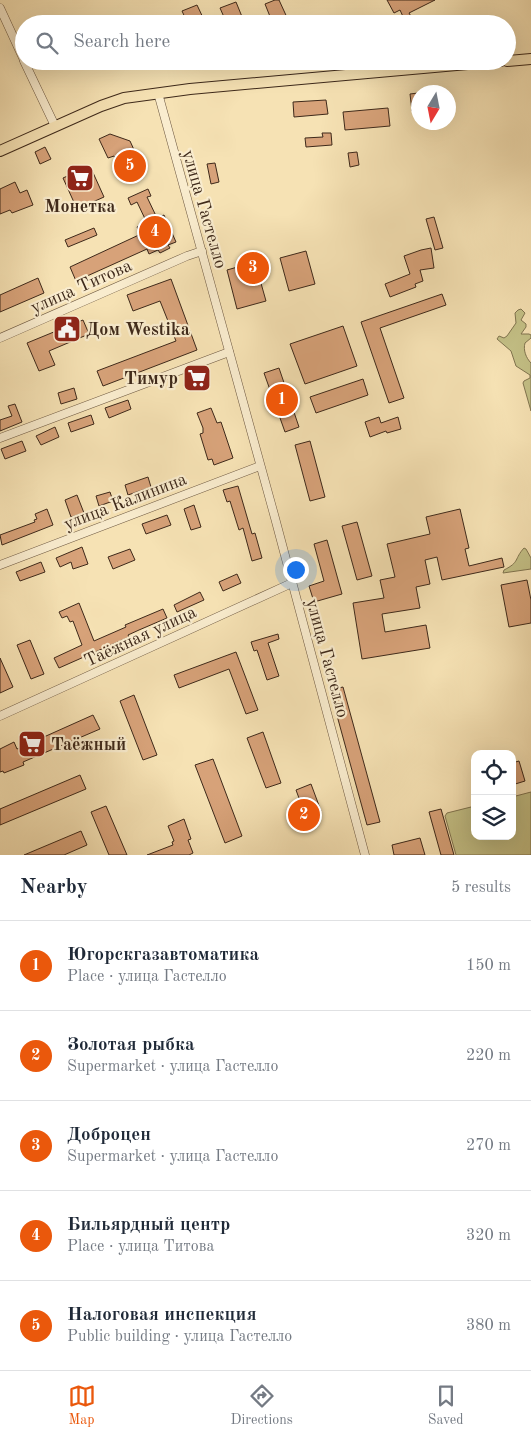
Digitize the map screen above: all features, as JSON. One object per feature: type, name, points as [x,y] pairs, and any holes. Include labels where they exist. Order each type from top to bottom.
[{"type":"main road","points":[[516,60],[531,59]]},
{"type":"main road","points":[[0,151],[112,101],[158,93],[405,70]]},
{"type":"street","points":[[0,8],[15,40]]},
{"type":"street","points":[[29,70],[55,126]]},
{"type":"street","name":"улица Гастелло","points":[[158,93],[365,855]]},
{"type":"street","name":"улица Титова","points":[[0,338],[202,251]]},
{"type":"street","points":[[0,438],[229,352]]},
{"type":"street","name":"улица Калинина","points":[[0,565],[260,466]]},
{"type":"street","name":"Таёжная улица","points":[[0,716],[292,583]]},
{"type":"shaded area","points":[[521,309],[525,313],[521,320],[526,324],[526,327],[521,334],[531,335],[524,348],[526,356],[531,363],[531,411],[523,383],[530,378],[530,375],[516,366],[511,351],[497,339],[499,336],[504,338],[507,336],[516,323],[515,313]]},
{"type":"shaded area","points":[[524,548],[531,558],[531,569],[503,573],[504,570],[515,562]]},
{"type":"shaded area","points":[[531,792],[531,855],[456,855],[445,816],[447,813],[471,807],[471,840],[516,840],[516,796]]},
{"type":"building","points":[[279,0],[286,15],[269,15],[265,4]]},
{"type":"building","points":[[387,0],[435,0],[409,13],[410,15],[402,15],[400,10],[394,13]]},
{"type":"building","points":[[236,2],[241,15],[223,15],[220,8]]},
{"type":"building","points":[[197,5],[202,15],[184,15],[182,11]]},
{"type":"building","points":[[326,100],[328,114],[294,117],[293,102]]},
{"type":"building","points":[[388,108],[390,126],[345,130],[343,112]]},
{"type":"building","points":[[322,133],[331,133],[332,145],[306,147],[305,138],[323,137]]},
{"type":"building","points":[[110,134],[130,141],[145,174],[126,183],[114,156],[108,158],[99,139]]},
{"type":"building","points":[[45,147],[51,159],[40,164],[35,152]]},
{"type":"building","points":[[357,152],[359,165],[350,167],[348,153]]},
{"type":"building","points":[[215,163],[219,182],[211,184],[207,164]]},
{"type":"building","points":[[90,166],[104,197],[77,209],[63,178]]},
{"type":"building","points":[[15,182],[20,193],[27,190],[33,205],[12,213],[10,210],[0,214],[0,189]]},
{"type":"building","points":[[148,189],[151,196],[147,197],[157,218],[164,215],[176,242],[168,245],[170,248],[160,253],[158,250],[149,254],[147,249],[76,281],[70,267],[141,234],[137,227],[147,223],[137,202],[131,205],[128,198]]},
{"type":"building","points":[[434,217],[443,248],[435,250],[426,219]]},
{"type":"building","points":[[94,228],[97,235],[68,247],[65,240]]},
{"type":"building","points":[[431,248],[434,268],[420,270],[423,281],[415,284],[416,287],[390,297],[385,284],[410,274],[404,256]]},
{"type":"building","points":[[306,251],[315,284],[289,291],[280,258]]},
{"type":"building","points":[[255,262],[266,301],[237,309],[227,270]]},
{"type":"building","points":[[38,278],[44,293],[0,312],[0,295]]},
{"type":"building","points":[[171,279],[197,350],[103,386],[97,371],[176,341],[160,301],[133,311],[127,295]]},
{"type":"building","points":[[442,294],[446,305],[380,328],[404,398],[389,403],[361,322]]},
{"type":"building","points":[[83,320],[89,334],[49,351],[55,365],[39,371],[27,343]]},
{"type":"building","points":[[343,326],[357,366],[305,384],[290,344]]},
{"type":"building","points":[[279,368],[299,427],[285,432],[264,373]]},
{"type":"building","points":[[363,379],[368,395],[316,413],[310,397]]},
{"type":"building","points":[[74,388],[77,399],[61,404],[58,393]]},
{"type":"building","points":[[128,400],[131,409],[109,418],[105,408]]},
{"type":"building","points":[[15,404],[22,422],[0,431],[0,420],[12,416],[8,406]]},
{"type":"building","points":[[211,408],[217,423],[221,422],[233,458],[214,465],[212,459],[208,460],[200,434],[203,433],[203,428],[197,413]]},
{"type":"building","points":[[91,415],[94,424],[71,432],[68,423]]},
{"type":"building","points":[[379,417],[381,423],[398,417],[401,429],[387,433],[386,431],[370,437],[365,422]]},
{"type":"building","points":[[55,427],[59,437],[41,445],[36,436]]},
{"type":"building","points":[[22,441],[26,451],[5,459],[1,449]]},
{"type":"building","points":[[310,441],[325,497],[310,501],[295,445]]},
{"type":"building","points":[[148,477],[151,487],[128,495],[125,485]]},
{"type":"building","points":[[238,486],[252,534],[255,533],[262,558],[252,561],[243,528],[239,530],[230,501],[227,502],[223,490]]},
{"type":"building","points":[[110,492],[113,501],[99,506],[96,496]]},
{"type":"building","points":[[77,495],[84,513],[71,517],[65,500]]},
{"type":"building","points":[[194,505],[201,527],[191,530],[184,509]]},
{"type":"building","points":[[47,509],[53,525],[2,545],[0,535],[35,522],[34,520],[37,519],[35,514]]},
{"type":"building","points":[[460,509],[469,548],[465,549],[469,566],[502,558],[504,567],[442,580],[437,557],[425,560],[430,584],[416,587],[420,608],[382,614],[385,632],[426,625],[430,648],[362,659],[353,603],[384,598],[380,580],[395,577],[387,544],[430,534],[426,517]]},
{"type":"building","points":[[167,515],[171,525],[146,534],[142,524]]},
{"type":"building","points":[[357,522],[372,576],[357,580],[342,526]]},
{"type":"building","points":[[327,540],[342,594],[314,602],[309,586],[324,581],[314,544]]},
{"type":"building","points":[[82,547],[88,564],[73,569],[71,562],[60,567],[56,558]]},
{"type":"building","points":[[130,549],[135,560],[113,569],[108,557]]},
{"type":"building","points":[[41,562],[45,572],[20,581],[16,572]]},
{"type":"building","points":[[237,574],[241,583],[223,591],[219,582]]},
{"type":"building","points":[[527,580],[531,600],[531,623],[509,627],[501,585]]},
{"type":"building","points":[[200,592],[204,600],[177,612],[174,605]]},
{"type":"building","points":[[79,603],[94,641],[163,609],[167,618],[59,668],[54,658],[82,645],[73,621],[70,622],[67,616],[62,618],[59,612]]},
{"type":"building","points":[[278,634],[279,639],[268,643],[279,676],[267,680],[257,650],[254,651],[251,642]]},
{"type":"building","points":[[30,640],[44,674],[31,679],[17,645]]},
{"type":"building","points":[[236,652],[258,710],[246,714],[229,669],[179,688],[174,675]]},
{"type":"building","points":[[0,658],[13,687],[0,693]]},
{"type":"building","points":[[343,687],[380,822],[367,825],[330,690]]},
{"type":"building","points":[[134,695],[157,755],[143,760],[120,701]]},
{"type":"building","points":[[93,715],[100,729],[23,762],[24,765],[4,773],[3,771],[0,772],[0,749],[14,742],[17,749]]},
{"type":"building","points":[[263,732],[281,783],[266,788],[247,738]]},
{"type":"building","points":[[213,759],[242,836],[225,843],[195,765]]},
{"type":"building","points":[[519,761],[525,781],[516,784],[516,762]]},
{"type":"building","points":[[80,775],[86,789],[0,825],[0,809]]},
{"type":"building","points":[[311,784],[321,811],[308,816],[310,820],[302,823],[297,811],[303,809],[296,790]]},
{"type":"building","points":[[106,806],[127,855],[109,855],[91,812]]},
{"type":"building","points":[[441,809],[454,855],[441,855],[429,812]]},
{"type":"building","points":[[184,819],[191,839],[188,840],[193,853],[189,855],[147,855],[173,845],[172,842],[174,841],[168,826]]},
{"type":"building","points":[[81,831],[87,845],[64,855],[24,855]]},
{"type":"building","points":[[420,838],[425,855],[394,855],[392,845]]},
{"type":"place","name":"Налоговая инспекция","points":[[130,166]]},
{"type":"place","name":"Монетка","points":[[80,178]]},
{"type":"place","name":"Бильярдный центр","points":[[155,232]]},
{"type":"place","name":"Доброцен","points":[[253,268]]},
{"type":"place","name":"Дом Westika","points":[[67,329]]},
{"type":"place","name":"Тимур","points":[[197,378]]},
{"type":"place","name":"Югорскгазавтоматика","points":[[282,400]]},
{"type":"place","name":"Таёжный","points":[[32,744]]},
{"type":"place","name":"Золотая рыбка","points":[[304,815]]}]
